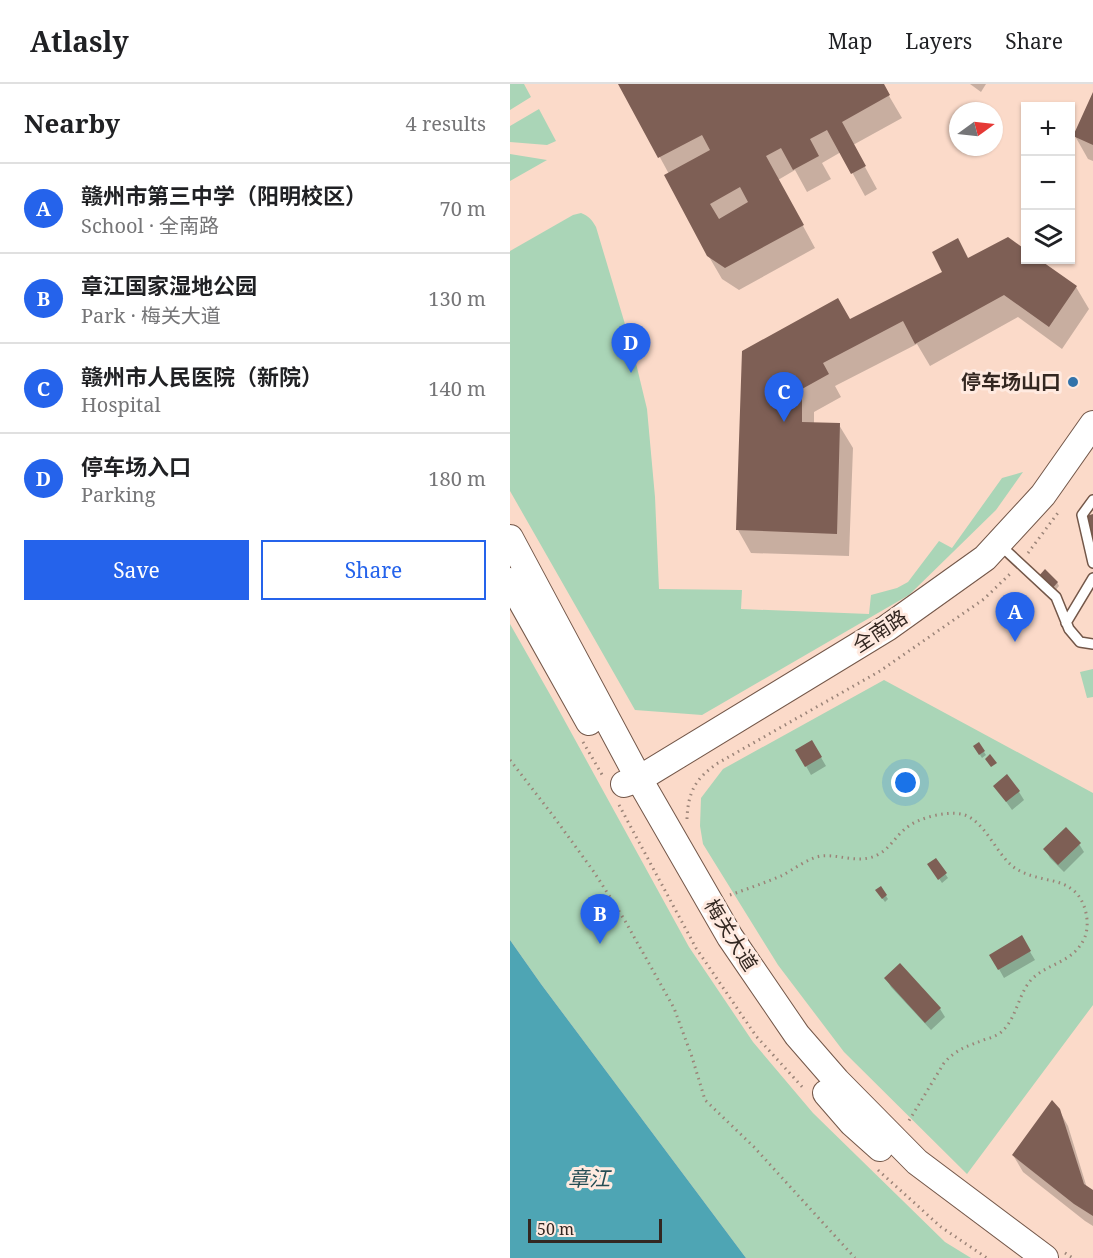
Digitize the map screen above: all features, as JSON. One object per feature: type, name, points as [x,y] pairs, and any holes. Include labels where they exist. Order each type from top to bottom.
[{"type":"main road","name":"全南路","points":[[631,782],[887,628],[985,558],[1043,495],[1093,424]]},
{"type":"main road","name":"梅关大道","points":[[510,538],[631,782],[719,948],[795,1056],[852,1123],[911,1176],[1023,1258]]},
{"type":"main road","name":"梅关大道","points":[[510,581],[631,782],[796,1035],[844,1089],[916,1162],[1054,1255]]},
{"type":"lane","points":[[1093,500],[1082,515],[1093,563]]},
{"type":"lane","points":[[998,543],[1056,597],[1069,629],[1080,642],[1093,644]]},
{"type":"lane","points":[[1066,623],[1093,578]]},
{"type":"path","points":[[688,823],[687,816],[692,789],[704,773],[880,671],[984,599],[1013,571],[1066,501]]},
{"type":"path","points":[[510,760],[594,872],[624,919],[674,1008],[705,1100],[754,1147],[855,1258]]},
{"type":"path","points":[[725,896],[766,883],[812,858],[823,856],[857,860],[880,854],[905,829],[918,820],[931,816],[962,814],[983,828],[995,847],[1011,865],[1023,873],[1062,883],[1074,890],[1082,900],[1088,931],[1083,942],[1064,961],[1032,979],[1024,989],[1008,1025],[998,1035],[960,1048],[951,1054],[905,1128]]},
{"type":"path","points":[[1054,1255],[1073,1258]]},
{"type":"green space","points":[[510,84],[524,84],[531,97],[510,110]]},
{"type":"green space","points":[[539,109],[556,141],[547,145],[510,142],[510,126]]},
{"type":"green space","points":[[510,154],[547,160],[510,181]]},
{"type":"green space","points":[[581,213],[590,218],[596,227],[633,351],[647,409],[655,497],[659,589],[742,590],[741,609],[869,614],[871,595],[897,588],[908,582],[939,541],[952,548],[1002,478],[1023,472],[996,510],[909,595],[702,715],[635,710],[510,491],[510,251],[573,215]]},
{"type":"green space","points":[[510,624],[689,947],[753,1042],[813,1113],[945,1242],[971,1258],[746,1258],[541,984],[510,940]]},
{"type":"green space","points":[[1093,669],[1093,697],[1087,698],[1080,672]]},
{"type":"green space","points":[[884,680],[1093,793],[1093,1005],[967,1174],[844,1052],[778,965],[703,844],[700,826],[701,798],[723,769]]},
{"type":"water","name":"章江","points":[[510,940],[541,984],[746,1258],[510,1258]]},
{"type":"building","points":[[618,84],[884,84],[890,95],[842,122],[866,166],[851,174],[827,130],[810,139],[819,156],[793,170],[781,148],[766,156],[804,225],[725,268],[707,256],[664,175],[710,150],[702,135],[658,158]],"holes":[[[740,187],[748,202],[719,219],[710,204]]]},
{"type":"building","points":[[1093,92],[1093,145],[1075,137],[1075,132]]},
{"type":"building","points":[[1008,237],[1021,246],[1021,264],[1046,264],[1077,286],[1049,327],[1004,295],[915,344],[903,321],[823,363],[829,374],[802,389],[802,422],[840,423],[837,534],[736,530],[742,351],[838,298],[850,319],[942,272],[932,252],[958,238],[968,258]]},
{"type":"building","points":[[1093,514],[1093,539],[1092,539],[1086,516]]},
{"type":"building","points":[[1045,569],[1058,582],[1051,590],[1038,577]]},
{"type":"building","points":[[812,740],[822,757],[805,767],[795,750]]},
{"type":"building","points":[[979,742],[985,751],[979,755],[973,746]]},
{"type":"building","points":[[990,754],[997,763],[991,767],[985,759]]},
{"type":"building","points":[[1007,774],[1020,791],[1006,802],[993,786]]},
{"type":"building","points":[[1066,827],[1081,843],[1058,865],[1043,849]]},
{"type":"building","points":[[936,858],[947,873],[938,880],[927,864]]},
{"type":"building","points":[[881,886],[887,895],[882,899],[875,890]]},
{"type":"building","points":[[1022,935],[1031,951],[998,970],[989,955]]},
{"type":"building","points":[[900,963],[941,1008],[925,1023],[884,978]]},
{"type":"building","points":[[1052,1100],[1060,1109],[1084,1184],[1093,1190],[1093,1216],[1074,1204],[1012,1155]]},
{"type":"place","name":"停车场入口","points":[[631,373]]},
{"type":"place","name":"停车场山口","points":[[1073,382]]},
{"type":"place","name":"赣州市人民医院（新院）","points":[[784,422]]},
{"type":"place","name":"赣州市第三中学（阳明校区）","points":[[1015,642]]},
{"type":"place","name":"章江国家湿地公园","points":[[600,944]]}]
